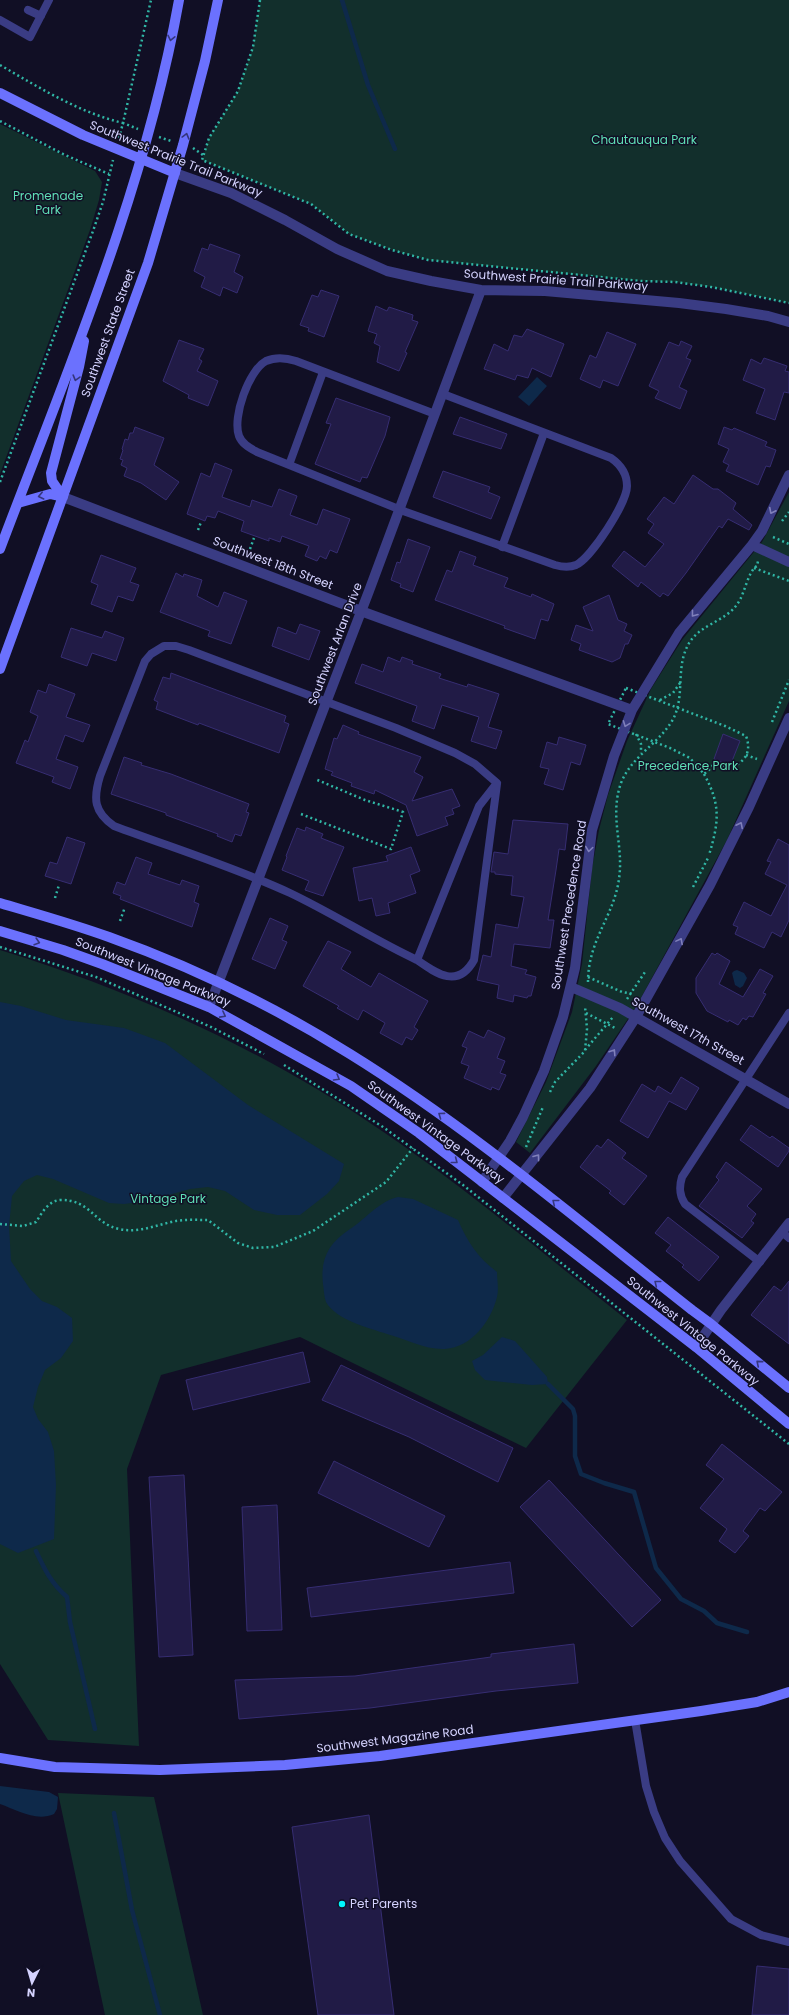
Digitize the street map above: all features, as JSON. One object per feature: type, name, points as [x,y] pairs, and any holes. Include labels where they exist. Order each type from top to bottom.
[{"type":"street","name":"Southwest State Street","points":[[0,549],[117,238],[141,160],[158,96],[179,0]]},
{"type":"street","name":"Southwest State Street","points":[[0,669],[64,497],[148,263],[175,173],[205,61],[218,0]]},
{"type":"street","name":"Southwest Prairie Trail Parkway","points":[[0,93],[77,132],[141,160],[231,193],[285,220],[337,249],[387,271],[481,290],[545,290],[679,303],[740,311],[789,322]]},
{"type":"street","name":"Southwest Arlan Drive","points":[[209,1007],[362,611],[481,290]]},
{"type":"street","points":[[64,497],[52,481],[51,473],[79,367],[90,312]]},
{"type":"street","name":"Southwest Precedence Road","points":[[482,1182],[524,1117],[552,1050],[571,987],[575,968],[592,830],[614,756],[632,710],[679,633],[762,531],[789,475]]},
{"type":"street","points":[[18,502],[50,494],[64,497]]},
{"type":"street","name":"Southwest 18th Street","points":[[64,497],[362,611],[632,710]]},
{"type":"street","points":[[752,545],[764,552],[789,562]]},
{"type":"street","points":[[504,1198],[590,1088],[646,1002],[699,906],[749,807],[789,718]]},
{"type":"street","name":"Southwest Vintage Parkway","points":[[0,903],[110,937],[218,982],[286,1017],[349,1053],[403,1088],[499,1157],[686,1306],[711,1324],[789,1388]]},
{"type":"street","name":"Southwest Vintage Parkway","points":[[0,930],[102,964],[209,1007],[351,1086],[419,1133],[504,1198],[696,1347],[789,1424]]},
{"type":"street","name":"Southwest 17th Street","points":[[571,987],[620,1008],[746,1078],[789,1104]]},
{"type":"street","points":[[696,1347],[711,1324],[760,1262],[786,1235],[789,1223]]},
{"type":"street","name":"Southwest Magazine Road","points":[[0,1758],[55,1766],[160,1770],[285,1765],[380,1756],[635,1720],[757,1702],[789,1692]]},
{"type":"lane","points":[[0,20],[30,37],[48,0]]},
{"type":"lane","points":[[28,10],[41,16]]},
{"type":"lane","points":[[435,414],[289,358],[269,360],[256,370],[242,403],[237,421],[239,436],[257,452],[400,509],[555,565],[564,567],[574,566],[586,557],[623,502],[627,488],[627,481],[618,463],[611,458],[443,394]]},
{"type":"lane","points":[[289,465],[323,372]]},
{"type":"lane","points":[[502,547],[544,433]]},
{"type":"lane","points":[[164,646],[176,646],[326,701],[455,753],[475,764],[497,783],[474,960],[463,973],[446,976],[434,972],[417,960],[395,950],[320,908],[258,880],[114,826],[100,814],[96,805],[97,786],[145,661],[150,654],[164,646]]},
{"type":"lane","points":[[417,960],[479,806],[497,783]]},
{"type":"lane","points":[[760,1262],[685,1204],[680,1192],[682,1177],[789,1013]]},
{"type":"lane","points":[[635,1720],[646,1786],[654,1812],[665,1838],[680,1861],[731,1920],[761,1936],[789,1942]]},
{"type":"path","points":[[122,127],[152,0]]},
{"type":"path","points":[[260,0],[253,47],[238,91],[208,138],[202,160],[311,204],[349,234],[392,250],[428,260],[642,281],[675,282],[789,303]]},
{"type":"path","points":[[0,65],[72,105],[104,118],[128,125]]},
{"type":"path","points":[[0,121],[63,154],[109,174]]},
{"type":"path","points":[[194,149],[203,155]]},
{"type":"path","points":[[0,482],[93,231],[103,202],[112,163]]},
{"type":"path","points":[[780,525],[789,512]]},
{"type":"path","points":[[198,530],[201,522]]},
{"type":"path","points":[[585,1051],[587,1029],[585,1012],[586,994],[592,950],[614,900],[619,880],[621,858],[615,812],[618,793],[624,776],[640,754],[654,742],[672,721],[678,708],[683,658],[688,644],[699,631],[727,614],[735,607],[742,596],[753,568],[756,566],[774,538],[777,530]]},
{"type":"path","points":[[762,531],[789,544]]},
{"type":"path","points":[[250,549],[254,538]]},
{"type":"path","points":[[741,558],[749,567],[789,580]]},
{"type":"path","points":[[660,700],[673,693],[681,680]]},
{"type":"path","points":[[779,703],[789,680]]},
{"type":"path","points":[[691,890],[709,855],[717,830],[716,803],[704,774],[690,758],[636,734],[608,724],[626,688],[725,726],[746,736],[749,744],[744,761],[730,768],[715,762],[704,774]]},
{"type":"path","points":[[636,734],[642,747],[640,754]]},
{"type":"path","points":[[746,755],[761,761]]},
{"type":"path","points":[[301,814],[391,849],[403,812],[365,800],[315,779]]},
{"type":"path","points":[[55,898],[59,885]]},
{"type":"path","points":[[120,921],[125,907]]},
{"type":"path","points":[[0,947],[96,977],[270,1056]]},
{"type":"path","points":[[575,968],[588,976],[622,992],[633,993],[646,1002]]},
{"type":"path","points":[[547,1098],[555,1082],[585,1051],[608,1024],[633,993],[648,968]]},
{"type":"path","points":[[585,1012],[625,1034]]},
{"type":"path","points":[[283,1064],[344,1101],[413,1148],[506,1219],[789,1444]]},
{"type":"path","points":[[523,1152],[544,1103]]},
{"type":"path","points":[[0,1224],[23,1226],[36,1222],[46,1207],[58,1200],[73,1200],[84,1206],[106,1224],[119,1229],[136,1230],[153,1228],[171,1222],[208,1220],[238,1243],[253,1248],[274,1247],[313,1231],[386,1182],[413,1148]]},
{"type":"green space","name":"Chautauqua Park","points":[[260,0],[789,0],[789,303],[711,287],[675,282],[641,281],[428,260],[392,250],[349,234],[311,204],[202,160],[209,138],[238,91],[253,47]]},
{"type":"green space","name":"Promenade Park","points":[[0,124],[95,171],[102,182],[99,200],[90,230],[0,474]]},
{"type":"green space","name":"Precedence Park","points":[[789,492],[789,701],[727,840],[636,1007],[596,1066],[530,1153],[516,1142],[546,1082],[572,1012],[582,964],[592,868],[599,830],[608,795],[627,741],[651,689],[682,640],[762,542]]},
{"type":"green space","name":"Vintage Park","points":[[0,950],[51,967],[150,1004],[245,1049],[292,1074],[414,1153],[506,1223],[627,1320],[526,1448],[300,1337],[161,1375],[127,1469],[139,1746],[48,1740],[0,1664]]},
{"type":"green space","points":[[58,1793],[154,1797],[203,2015],[105,2015]]},
{"type":"water","points":[[537,377],[547,386],[529,406],[518,397]]},
{"type":"water","points":[[737,970],[744,973],[747,978],[743,986],[740,988],[735,985],[732,973]]},
{"type":"water","points":[[0,1002],[21,1006],[66,1020],[124,1028],[165,1043],[248,1105],[344,1164],[339,1181],[327,1194],[300,1215],[277,1215],[254,1210],[225,1191],[208,1187],[190,1189],[147,1201],[124,1204],[109,1203],[53,1179],[37,1175],[24,1181],[12,1196],[9,1226],[11,1261],[30,1289],[42,1301],[57,1307],[72,1318],[73,1341],[61,1358],[45,1370],[38,1387],[33,1407],[38,1419],[48,1432],[54,1451],[56,1485],[54,1539],[18,1553],[0,1544]]},
{"type":"water","points":[[398,1197],[413,1199],[458,1220],[474,1249],[490,1267],[497,1272],[498,1294],[490,1315],[472,1338],[455,1347],[445,1349],[430,1348],[362,1326],[337,1314],[326,1302],[322,1275],[325,1259],[331,1246],[343,1234],[379,1206]]},
{"type":"water","points":[[502,1337],[515,1341],[547,1377],[548,1384],[532,1385],[485,1380],[475,1370],[472,1361],[483,1355]]},
{"type":"water","points":[[0,1786],[49,1792],[58,1797],[57,1809],[54,1814],[40,1817],[33,1816],[0,1804]]},
{"type":"building","points":[[210,244],[240,255],[234,272],[243,277],[237,293],[223,287],[220,296],[201,287],[205,277],[194,271],[202,248],[208,250]]},
{"type":"building","points":[[321,290],[339,296],[324,337],[308,331],[309,328],[300,325],[312,295],[318,297]]},
{"type":"building","points":[[376,306],[387,311],[389,307],[413,315],[412,320],[418,322],[405,352],[407,353],[399,371],[377,362],[380,346],[374,343],[377,334],[368,331]]},
{"type":"building","points":[[527,329],[564,344],[551,377],[532,368],[528,378],[517,375],[515,380],[484,369],[494,344],[508,351],[514,335],[522,337]]},
{"type":"building","points":[[607,332],[636,344],[618,386],[603,380],[600,388],[580,379],[590,355],[596,358]]},
{"type":"building","points":[[179,340],[204,349],[199,359],[202,361],[197,371],[218,381],[208,406],[188,398],[189,395],[163,381]]},
{"type":"building","points":[[681,341],[692,346],[686,358],[691,360],[679,387],[687,391],[680,409],[655,398],[659,391],[649,386],[669,342],[679,346]]},
{"type":"building","points":[[764,358],[787,366],[785,371],[789,372],[789,393],[784,392],[775,420],[756,413],[765,389],[743,380],[751,359],[761,364]]},
{"type":"building","points":[[336,398],[390,417],[385,436],[367,478],[362,477],[360,482],[315,464],[331,424],[326,423]]},
{"type":"building","points":[[460,417],[507,434],[501,449],[453,434]]},
{"type":"building","points":[[135,427],[164,438],[154,465],[179,482],[166,500],[141,483],[124,476],[127,468],[121,465],[123,460],[120,459],[122,449],[125,439],[128,440],[130,433],[133,433]]},
{"type":"building","points":[[724,427],[732,430],[734,428],[767,442],[765,446],[776,450],[770,467],[766,466],[758,485],[726,471],[729,465],[723,462],[729,449],[718,444]]},
{"type":"building","points":[[215,463],[232,470],[222,497],[250,507],[252,500],[272,507],[279,489],[297,496],[290,515],[317,525],[323,509],[350,519],[337,553],[330,550],[326,559],[320,556],[317,561],[305,556],[309,546],[282,536],[280,542],[269,538],[269,541],[241,531],[244,521],[218,511],[215,518],[207,516],[205,521],[187,514],[201,473],[210,477]]},
{"type":"building","points":[[443,471],[490,487],[488,492],[500,497],[491,519],[433,497]]},
{"type":"building","points":[[693,475],[713,489],[718,489],[736,503],[733,509],[752,525],[749,530],[728,519],[722,528],[719,526],[668,596],[663,593],[660,597],[641,582],[638,587],[612,566],[624,551],[645,567],[664,544],[648,533],[654,524],[647,519],[664,497],[674,504]]},
{"type":"building","points":[[408,539],[430,547],[413,592],[400,587],[401,584],[391,580],[397,562],[400,563]]},
{"type":"building","points":[[460,551],[476,557],[473,565],[508,578],[504,587],[531,597],[532,594],[554,604],[548,621],[541,619],[535,639],[504,628],[505,626],[435,600],[447,570],[452,572]]},
{"type":"building","points":[[101,555],[136,568],[130,582],[139,585],[133,601],[118,596],[112,612],[91,604],[98,585],[91,582]]},
{"type":"building","points":[[176,573],[183,577],[184,574],[202,580],[197,596],[218,607],[224,592],[247,601],[231,644],[208,636],[210,631],[160,612]]},
{"type":"building","points":[[609,595],[618,620],[627,624],[624,631],[632,635],[628,644],[625,644],[620,658],[612,662],[579,650],[581,644],[571,640],[576,625],[593,631],[583,607]]},
{"type":"building","points":[[300,624],[320,631],[309,660],[272,646],[278,627],[296,634]]},
{"type":"building","points":[[71,628],[102,638],[105,631],[124,638],[116,661],[92,653],[87,666],[61,657]]},
{"type":"building","points":[[388,657],[400,662],[402,657],[413,661],[412,664],[441,674],[439,678],[467,687],[468,684],[499,694],[488,727],[502,731],[496,749],[471,741],[479,717],[442,705],[434,729],[412,721],[417,706],[355,683],[362,664],[383,672]]},
{"type":"building","points":[[171,673],[286,716],[284,722],[289,724],[279,753],[199,723],[198,725],[156,709],[158,702],[154,700],[163,677],[170,679]]},
{"type":"building","points":[[49,684],[75,694],[66,717],[90,725],[83,742],[65,735],[56,759],[78,767],[70,789],[52,782],[54,777],[16,763],[25,740],[28,742],[38,716],[30,712],[38,690],[46,693]]},
{"type":"building","points":[[343,725],[359,732],[358,734],[421,757],[414,772],[423,777],[412,801],[452,789],[460,806],[452,809],[454,814],[445,817],[448,825],[417,836],[406,805],[375,790],[374,794],[351,786],[352,783],[331,775],[333,772],[325,769],[334,738],[337,739]]},
{"type":"building","points":[[723,734],[740,741],[730,766],[714,759]]},
{"type":"building","points":[[559,737],[586,745],[580,765],[571,762],[563,790],[544,784],[549,769],[540,767],[547,742],[557,745]]},
{"type":"building","points":[[124,757],[142,763],[141,765],[171,774],[249,804],[246,812],[249,813],[241,836],[235,834],[232,842],[217,836],[218,834],[166,815],[166,813],[111,794]]},
{"type":"building","points":[[513,820],[568,824],[565,850],[559,849],[548,920],[554,920],[550,948],[514,944],[511,966],[527,970],[525,974],[536,977],[531,996],[528,996],[527,998],[514,995],[513,1002],[497,998],[499,985],[477,980],[483,955],[491,957],[496,924],[518,928],[524,897],[511,895],[513,876],[495,874],[495,872],[491,872],[494,852],[508,854]]},
{"type":"building","points":[[306,827],[323,834],[321,838],[344,847],[323,896],[305,890],[309,881],[282,870],[297,828],[305,831]]},
{"type":"building","points":[[67,837],[85,843],[71,884],[45,876],[50,862],[57,864]]},
{"type":"building","points":[[778,839],[789,845],[789,920],[781,937],[772,932],[764,948],[735,934],[738,927],[733,925],[744,902],[771,916],[787,885],[765,874],[771,862],[767,861]]},
{"type":"building","points":[[411,847],[420,871],[410,875],[416,893],[388,903],[390,913],[376,916],[372,898],[359,901],[353,868],[388,861],[386,856]]},
{"type":"building","points":[[136,857],[152,863],[148,874],[180,885],[182,880],[199,886],[194,902],[199,904],[192,927],[120,899],[121,896],[113,893],[117,882],[125,885]]},
{"type":"building","points":[[270,918],[288,926],[282,940],[287,942],[275,969],[252,959]]},
{"type":"building","points":[[328,941],[351,952],[341,969],[371,987],[379,973],[428,1001],[414,1027],[418,1030],[412,1040],[406,1037],[402,1045],[380,1033],[385,1023],[363,1010],[358,1020],[337,1008],[339,1006],[303,986]]},
{"type":"building","points":[[712,953],[715,955],[717,953],[730,961],[719,984],[743,997],[760,969],[773,976],[763,993],[766,994],[753,1017],[749,1016],[746,1020],[743,1018],[738,1025],[729,1020],[728,1022],[707,1011],[696,993],[696,978]]},
{"type":"building","points":[[488,1030],[505,1038],[497,1058],[505,1061],[500,1073],[506,1075],[499,1090],[492,1087],[491,1090],[464,1078],[469,1066],[461,1063],[467,1048],[462,1046],[469,1031],[484,1038]]},
{"type":"building","points":[[681,1077],[699,1088],[686,1110],[669,1101],[648,1138],[620,1121],[642,1084],[655,1092],[658,1086],[671,1094]]},
{"type":"building","points":[[751,1125],[770,1138],[772,1136],[789,1148],[789,1151],[778,1167],[740,1140]]},
{"type":"building","points":[[608,1139],[626,1153],[622,1158],[647,1176],[624,1205],[609,1193],[611,1191],[580,1167],[597,1145],[601,1148]]},
{"type":"building","points":[[726,1162],[762,1189],[747,1206],[756,1214],[751,1221],[754,1223],[742,1238],[699,1206],[719,1180],[716,1177]]},
{"type":"building","points":[[668,1217],[719,1257],[699,1281],[682,1267],[684,1265],[666,1251],[671,1245],[655,1233]]},
{"type":"building","points":[[789,1281],[789,1344],[751,1315],[774,1286],[781,1291]]},
{"type":"building","points":[[303,1352],[310,1382],[193,1410],[186,1380]]},
{"type":"building","points":[[341,1365],[513,1448],[498,1482],[409,1437],[322,1400]]},
{"type":"building","points":[[722,1444],[782,1492],[765,1511],[760,1508],[743,1531],[749,1536],[735,1553],[719,1541],[727,1529],[700,1508],[724,1479],[706,1465]]},
{"type":"building","points":[[334,1461],[445,1516],[429,1547],[318,1493]]},
{"type":"building","points":[[184,1475],[193,1655],[159,1657],[149,1477]]},
{"type":"building","points":[[549,1480],[661,1600],[632,1627],[520,1507]]},
{"type":"building","points":[[277,1505],[282,1630],[247,1631],[242,1507]]},
{"type":"building","points":[[510,1562],[514,1593],[311,1617],[307,1588]]},
{"type":"building","points":[[574,1644],[578,1683],[496,1691],[370,1708],[239,1719],[235,1680],[355,1676],[491,1657],[491,1654]]},
{"type":"building","name":"Pet Parents","points":[[369,1815],[394,2015],[318,2015],[292,1827]]},
{"type":"building","points":[[757,1966],[789,1969],[789,2015],[752,2015]]},
{"type":"waterway","points":[[342,0],[368,85],[395,149]]},
{"type":"waterway","points":[[548,1384],[573,1409],[575,1416],[575,1456],[581,1474],[634,1492],[656,1568],[681,1599],[704,1611],[717,1623],[747,1632]]},
{"type":"waterway","points":[[36,1551],[49,1576],[67,1597],[70,1622],[95,1729]]},
{"type":"waterway","points":[[114,1813],[132,1910],[160,2015]]},
{"type":"place","name":"Pet Parents","points":[[342,1904]]}]
